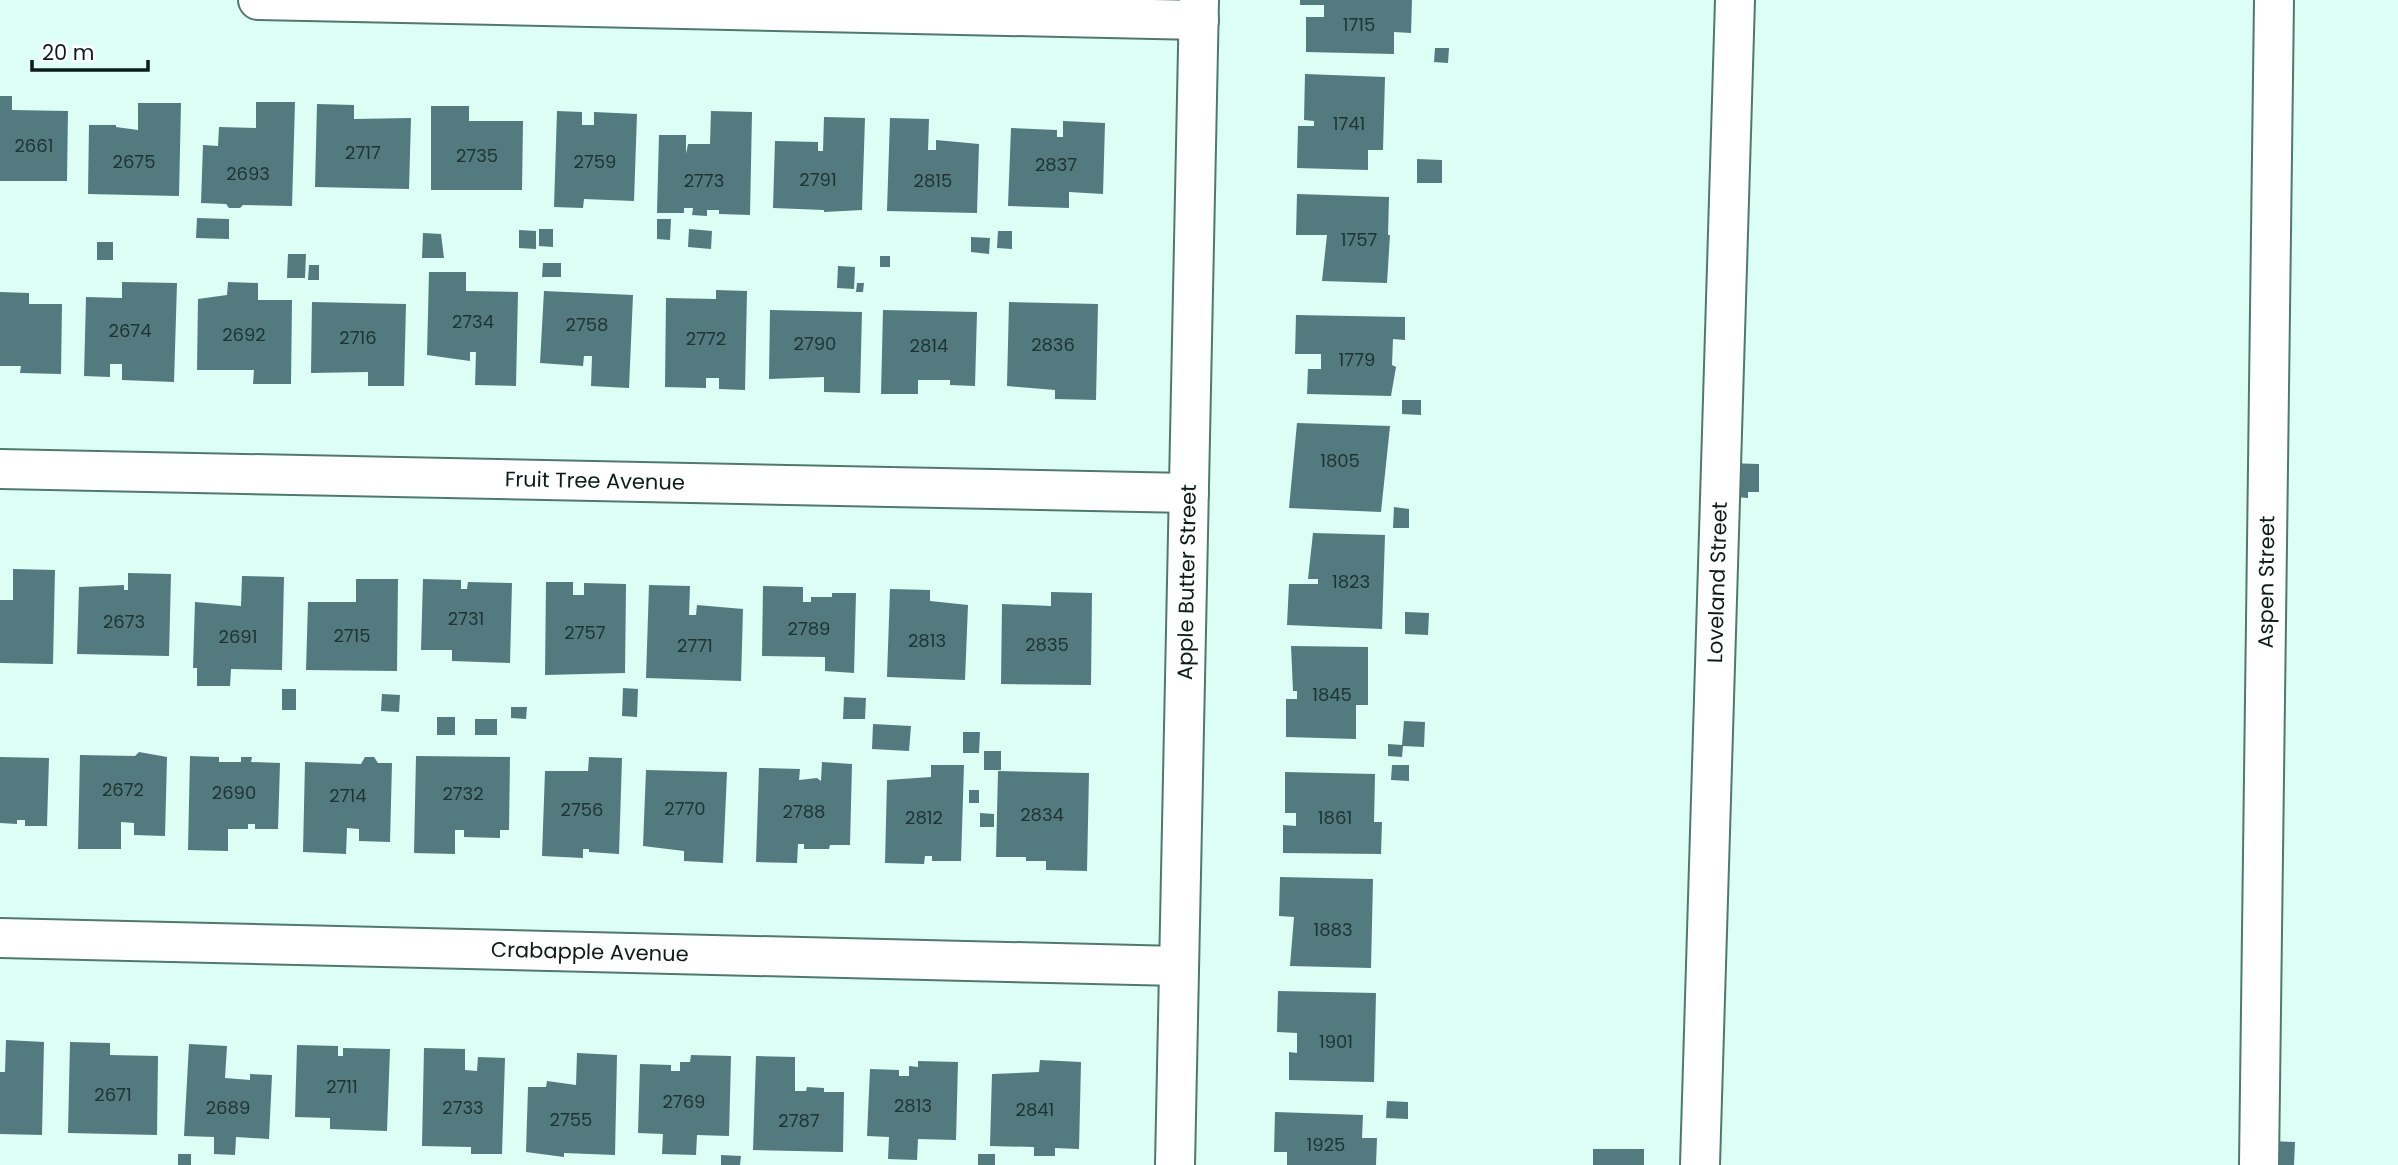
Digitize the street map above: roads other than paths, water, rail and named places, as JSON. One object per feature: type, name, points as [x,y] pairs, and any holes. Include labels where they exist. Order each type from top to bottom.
[{"type":"street","points":[[258,0],[1199,10]]},
{"type":"street","name":"Loveland Street","points":[[1700,1165],[1735,0]]},
{"type":"street","name":"Aspen Street","points":[[2259,1165],[2274,0]]},
{"type":"street","name":"Apple Butter Street","points":[[1175,1165],[1199,10]]},
{"type":"street","name":"Fruit Tree Avenue","points":[[0,469],[1189,493]]},
{"type":"street","name":"Crabapple Avenue","points":[[0,938],[1179,966]]}]
